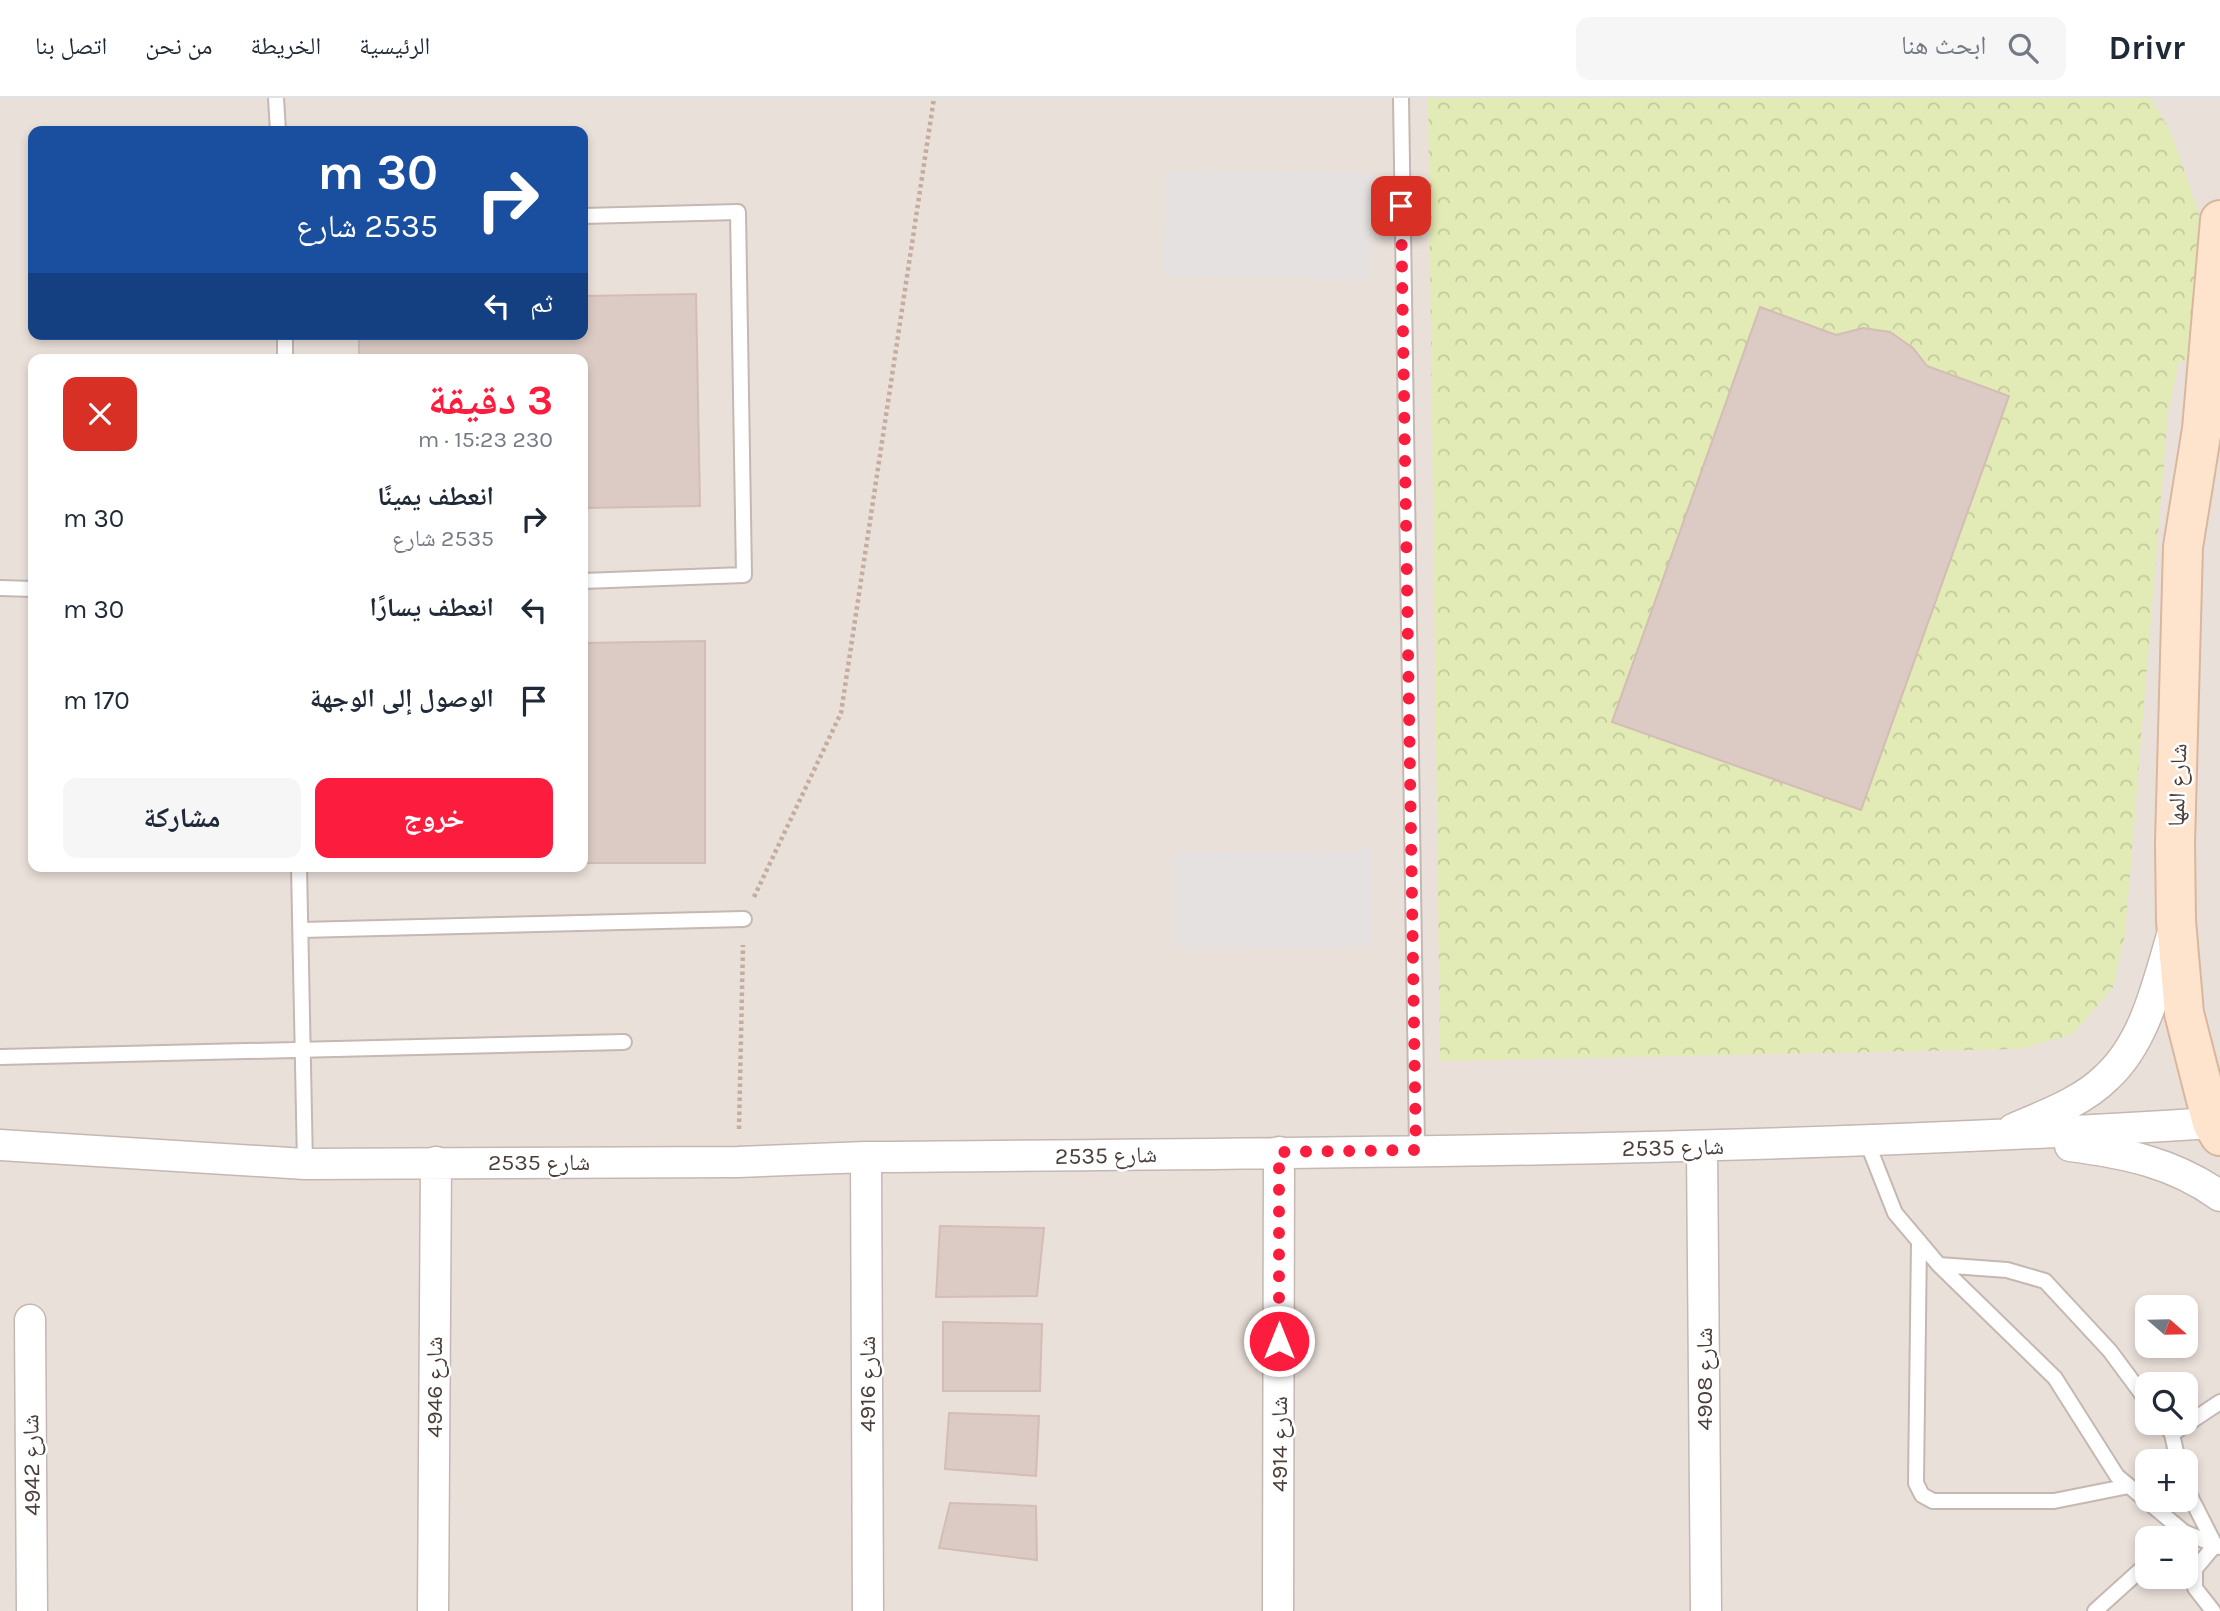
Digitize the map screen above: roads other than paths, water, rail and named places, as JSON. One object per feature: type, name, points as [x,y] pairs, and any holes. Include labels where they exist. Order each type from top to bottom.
[{"type":"street","name":"شارع المها","points":[[2216,1130],[2184,1013],[2176,922],[2183,547],[2202,429],[2220,220]]},
{"type":"street","name":"شارع المها","points":[[2202,429],[2220,386]]},
{"type":"street","points":[[1993,1137],[2068,1105],[2107,1078],[2130,1048],[2153,998],[2176,922]]},
{"type":"street","name":"2535 شارع","points":[[0,1145],[305,1164],[738,1162],[866,1157],[1702,1147],[2216,1130]]},
{"type":"street","points":[[1993,1137],[2123,1153],[2160,1164],[2202,1183],[2220,1196]]},
{"type":"street","name":"4908 شارع","points":[[1702,1147],[1706,1611]]},
{"type":"street","name":"4914 شارع","points":[[1279,1152],[1279,1611]]},
{"type":"street","name":"4916 شارع","points":[[866,1157],[869,1611]]},
{"type":"street","name":"4946 شارع","points":[[433,1611],[436,1163]]},
{"type":"street","name":"4942 شارع","points":[[30,1320],[32,1611]]},
{"type":"lane","points":[[276,98],[278,126]]},
{"type":"lane","points":[[1401,98],[1416,1150]]},
{"type":"lane","points":[[588,216],[738,212],[744,575],[588,581]]},
{"type":"lane","points":[[0,588],[28,589]]},
{"type":"lane","points":[[299,872],[305,1164]]},
{"type":"lane","points":[[301,930],[744,919]]},
{"type":"lane","points":[[0,1057],[303,1052],[624,1042]]},
{"type":"lane","points":[[1867,1142],[1895,1213],[1939,1265],[2055,1378],[2117,1476],[2171,1526]]},
{"type":"lane","points":[[1919,1241],[1916,1483],[1922,1495],[1933,1501],[2054,1501],[2129,1486]]},
{"type":"lane","points":[[1939,1265],[2007,1270],[2045,1281],[2110,1351],[2135,1385]]},
{"type":"lane","points":[[2198,1413],[2220,1402]]},
{"type":"lane","points":[[2198,1510],[2218,1546]]},
{"type":"lane","points":[[2198,1540],[2218,1546]]},
{"type":"lane","points":[[2213,1611],[2195,1588],[2194,1569],[2218,1546]]},
{"type":"lane","points":[[2095,1611],[2135,1575]]}]
